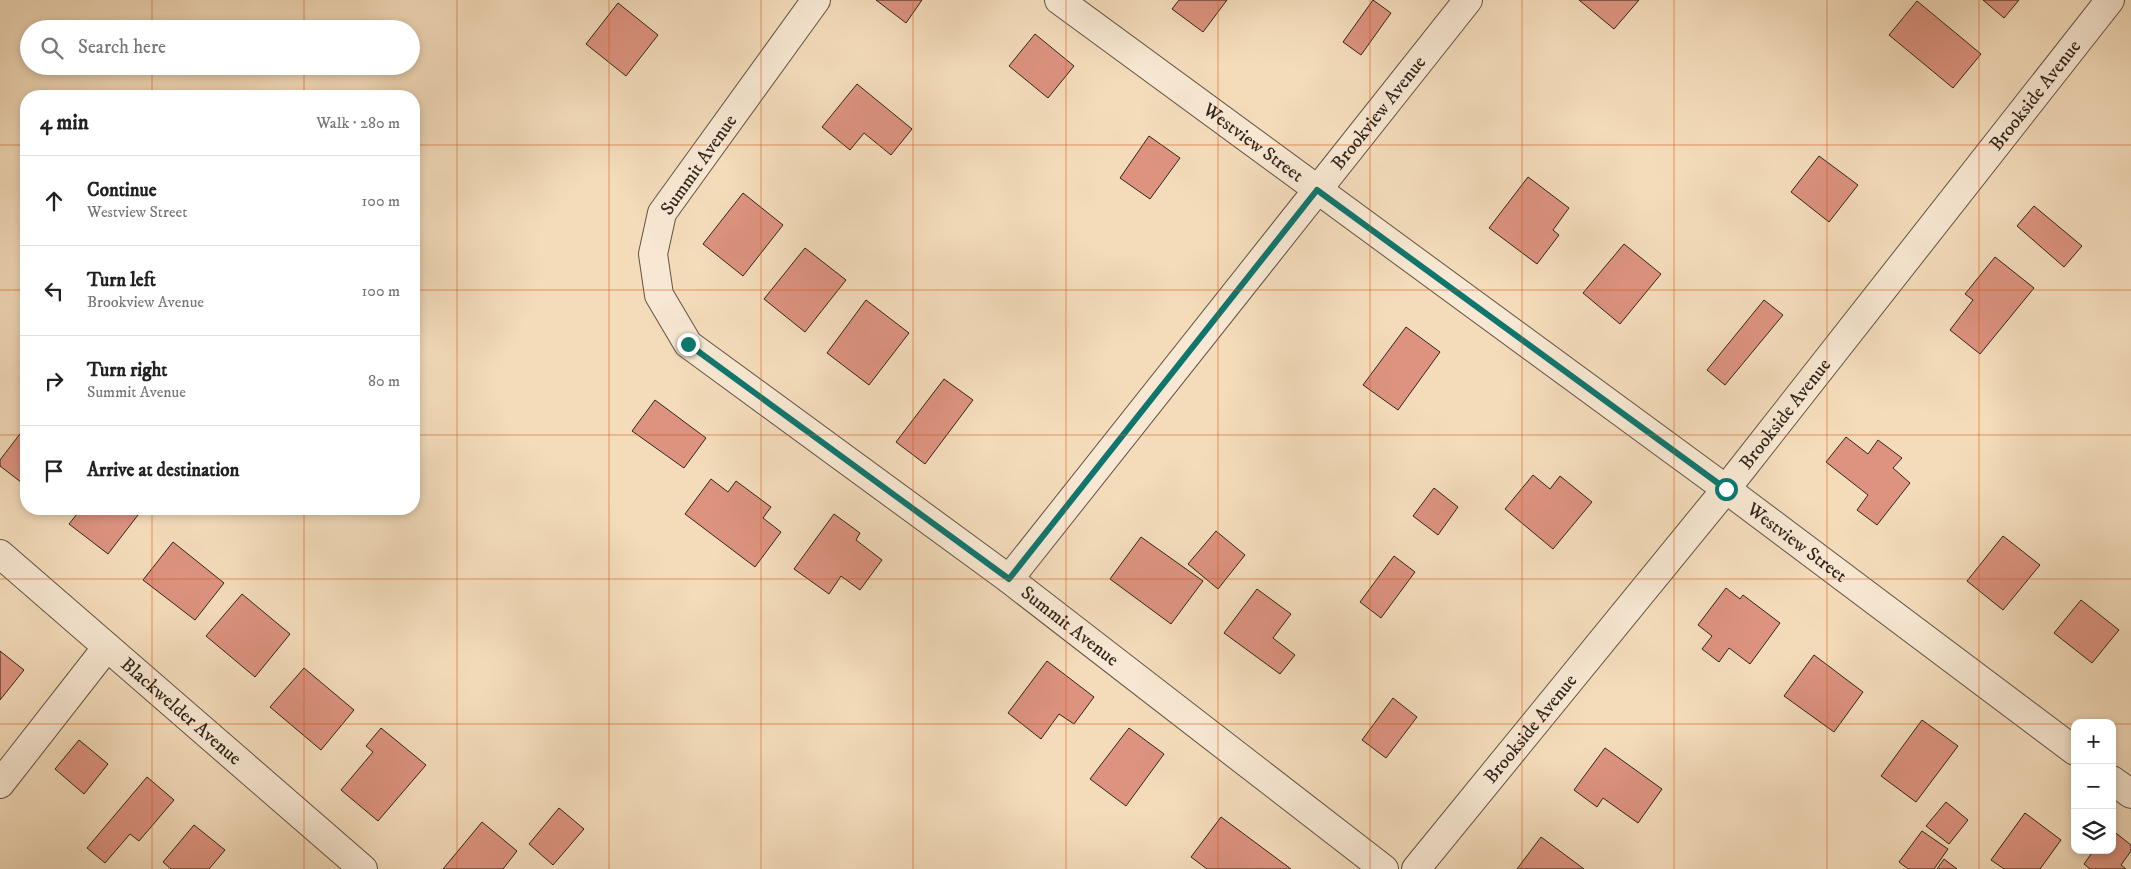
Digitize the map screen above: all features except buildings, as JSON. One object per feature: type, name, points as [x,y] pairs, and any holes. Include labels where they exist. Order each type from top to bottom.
[{"type":"street","name":"Summit Avenue","points":[[816,0],[662,213],[653,254],[659,295],[688,344],[1009,579],[1384,869]]},
{"type":"street","name":"Westview Street","points":[[1059,0],[1726,489],[2071,749]]},
{"type":"street","name":"Brookview Avenue","points":[[1009,579],[1468,0]]},
{"type":"street","name":"Brookside Avenue","points":[[1416,869],[1726,489],[2110,0]]},
{"type":"street","name":"Blackwelder Avenue","points":[[0,554],[363,869]]},
{"type":"street","points":[[0,784],[107,647]]},
{"type":"street","points":[[2116,783],[2131,794]]},
{"type":"route","points":[[688,344],[1009,579],[1317,190],[1726,489]]}]
